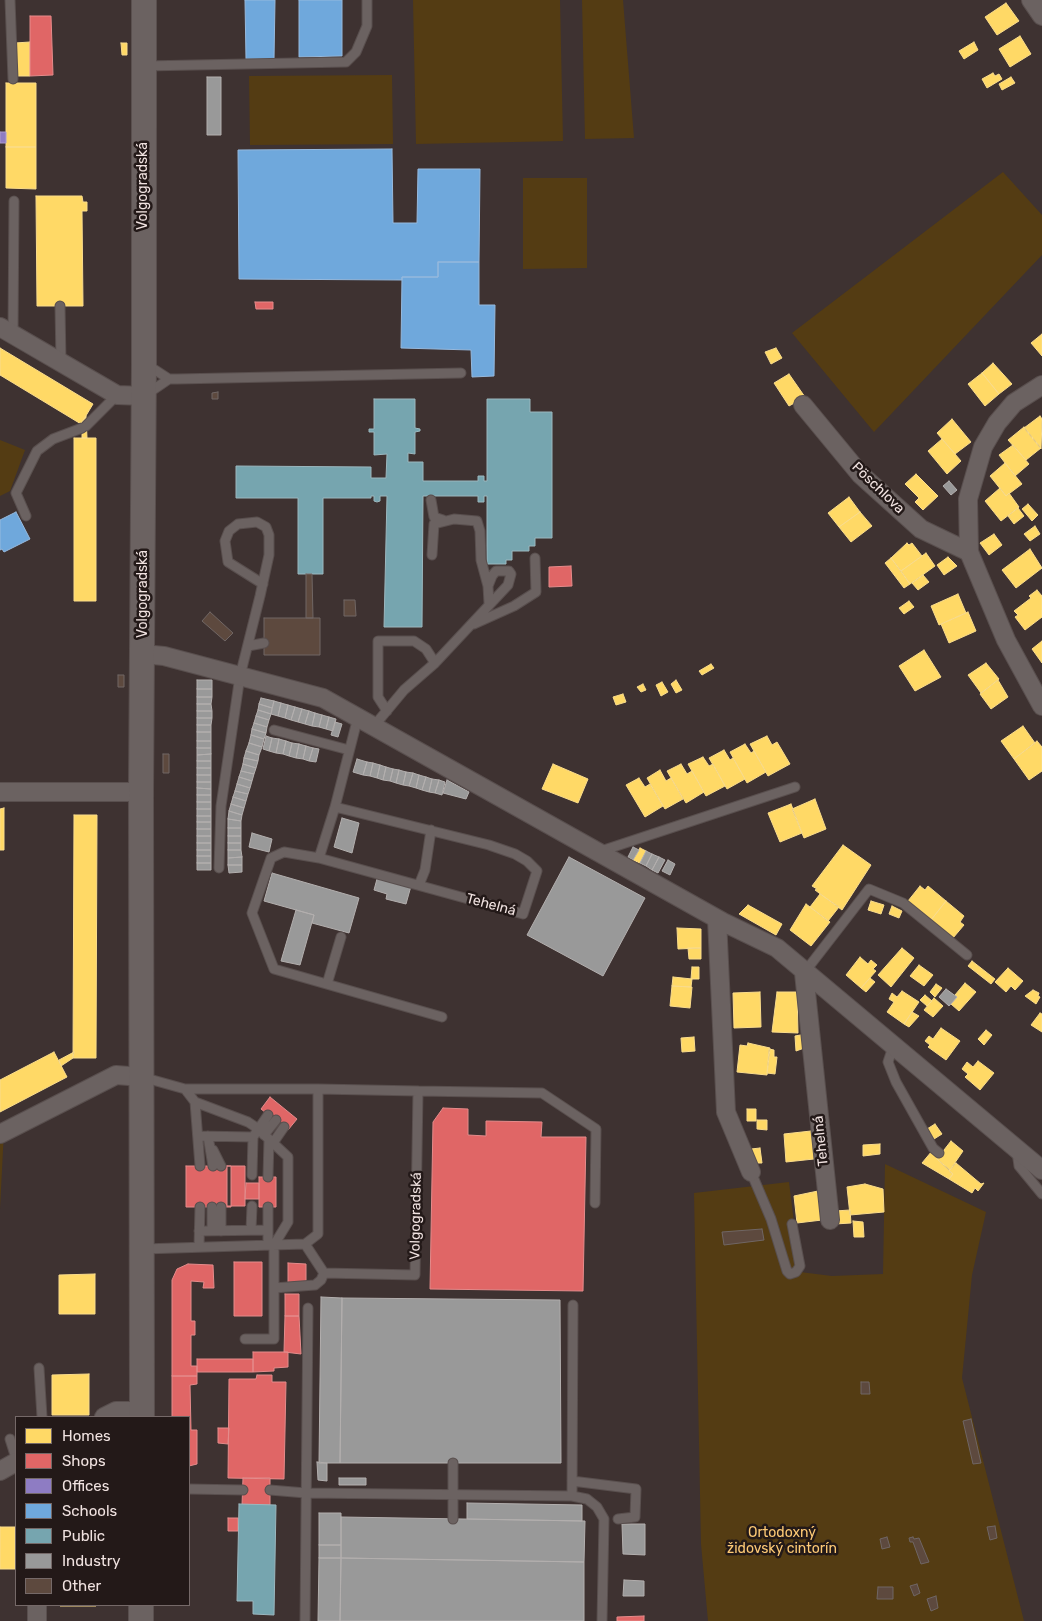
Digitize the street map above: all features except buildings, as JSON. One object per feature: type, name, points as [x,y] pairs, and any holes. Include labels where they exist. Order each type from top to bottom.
[{"type":"street","name":"Volgogradská","points":[[142,1414],[141,792],[144,0]]},
{"type":"street","points":[[1032,0],[1042,16]]},
{"type":"street","points":[[6,330],[117,395],[144,396]]},
{"type":"street","points":[[1042,385],[1014,403],[997,423],[983,446],[968,499],[969,552],[1006,640],[1042,706]]},
{"type":"street","name":"Pöschlova","points":[[803,405],[860,474],[921,529],[969,552]]},
{"type":"street","points":[[143,654],[164,656],[324,698],[717,919],[777,948],[804,973],[1042,1170]]},
{"type":"street","points":[[0,792],[141,792]]},
{"type":"street","points":[[717,919],[726,1112],[751,1172]]},
{"type":"street","name":"Tehelná","points":[[804,973],[830,1220]]},
{"type":"street","points":[[0,1134],[116,1075],[142,1077]]},
{"type":"street","points":[[106,1416],[116,1411],[142,1414]]},
{"type":"street","points":[[0,1471],[15,1463]]},
{"type":"street","points":[[37,1606],[37,1621]]},
{"type":"street","points":[[140,1621],[141,1606]]},
{"type":"lane","points":[[10,0],[13,79]]},
{"type":"lane","points":[[144,66],[346,62],[356,52],[367,26],[367,0]]},
{"type":"lane","points":[[6,330],[14,201]]},
{"type":"lane","points":[[60,306],[61,362]]},
{"type":"lane","points":[[144,362],[173,379]]},
{"type":"lane","points":[[144,396],[173,379],[461,373]]},
{"type":"lane","points":[[26,516],[16,493],[37,451],[53,439],[84,427],[117,395]]},
{"type":"lane","points":[[432,500],[434,520],[432,555]]},
{"type":"lane","points":[[434,520],[454,518],[477,522],[480,531],[481,560],[488,586],[489,604]]},
{"type":"lane","points":[[219,868],[221,806],[240,676],[263,584],[269,555],[269,535],[266,526],[250,521],[238,524],[229,531],[225,541],[228,562],[263,584]]},
{"type":"lane","points":[[471,625],[514,606],[536,592],[535,558]]},
{"type":"lane","points":[[374,726],[404,690],[435,663],[508,585],[511,574],[509,571],[496,571],[488,586]]},
{"type":"lane","points":[[387,711],[378,697],[378,642],[414,641],[426,649],[435,663]]},
{"type":"lane","points":[[248,646],[264,643]]},
{"type":"lane","points":[[318,858],[335,807],[358,717]]},
{"type":"lane","points":[[274,730],[349,750]]},
{"type":"lane","points":[[598,852],[795,787]]},
{"type":"lane","name":"Tehelná","points":[[328,984],[274,969],[252,913],[271,858],[284,852],[318,858],[523,914],[537,871],[527,861],[515,854],[489,845],[335,807]]},
{"type":"lane","points":[[419,886],[425,870],[431,830]]},
{"type":"lane","points":[[804,973],[869,889],[903,903],[967,955]]},
{"type":"lane","points":[[341,937],[328,984],[442,1017]]},
{"type":"lane","points":[[893,1047],[888,1062],[896,1082],[933,1148],[939,1153]]},
{"type":"lane","points":[[142,1077],[185,1089],[542,1093],[596,1129],[595,1203]]},
{"type":"lane","points":[[185,1089],[195,1102],[269,1139],[288,1157],[288,1222],[271,1245]]},
{"type":"lane","points":[[142,1250],[305,1244],[318,1234],[318,1089]]},
{"type":"lane","name":"Volgogradská","points":[[324,1274],[415,1275],[418,1091]]},
{"type":"lane","points":[[195,1102],[200,1166]]},
{"type":"lane","points":[[198,1136],[209,1139],[255,1132],[272,1118],[269,1139],[268,1177]]},
{"type":"lane","points":[[269,1139],[284,1127]]},
{"type":"lane","points":[[252,1175],[255,1132]]},
{"type":"lane","points":[[209,1139],[217,1166]]},
{"type":"lane","points":[[1017,1149],[1019,1166],[1042,1194]]},
{"type":"lane","points":[[751,1172],[771,1219],[786,1272],[790,1274],[796,1272],[800,1266],[792,1224]]},
{"type":"lane","points":[[251,1230],[252,1206]]},
{"type":"lane","points":[[199,1248],[200,1207]]},
{"type":"lane","points":[[216,1231],[217,1207]]},
{"type":"lane","points":[[245,1339],[274,1339],[274,1288],[268,1230],[268,1207]]},
{"type":"lane","points":[[200,1231],[268,1230]]},
{"type":"lane","points":[[274,1288],[315,1285],[321,1280],[324,1274],[305,1244]]},
{"type":"lane","points":[[572,1496],[573,1305]]},
{"type":"lane","points":[[305,1621],[308,1308]]},
{"type":"lane","points":[[39,1368],[42,1416]]},
{"type":"lane","points":[[10,1439],[15,1455]]},
{"type":"lane","points":[[453,1463],[453,1519]]},
{"type":"lane","points":[[572,1481],[636,1489],[635,1517],[618,1519]]},
{"type":"lane","points":[[190,1489],[243,1490]]},
{"type":"lane","points":[[270,1490],[306,1493],[572,1496],[587,1499],[597,1507],[604,1518],[602,1621]]},
{"type":"green space","points":[[413,0],[560,0],[563,141],[416,144]]},
{"type":"green space","points":[[582,0],[623,0],[634,138],[585,139]]},
{"type":"green space","points":[[392,75],[393,144],[250,145],[249,76]]},
{"type":"green space","points":[[1003,172],[1042,215],[1042,255],[874,432],[792,333]]},
{"type":"green space","points":[[523,178],[587,178],[587,268],[523,269]]},
{"type":"green space","points":[[0,440],[25,450],[10,491],[0,496]]},
{"type":"green space","points":[[4,1130],[0,1209],[0,1132]]},
{"type":"green space","name":"Ortodoxný židovský cintorín","points":[[885,1164],[986,1212],[972,1275],[962,1378],[1024,1621],[708,1621],[701,1544],[694,1193],[789,1182],[800,1272],[832,1276],[883,1274]]}]
